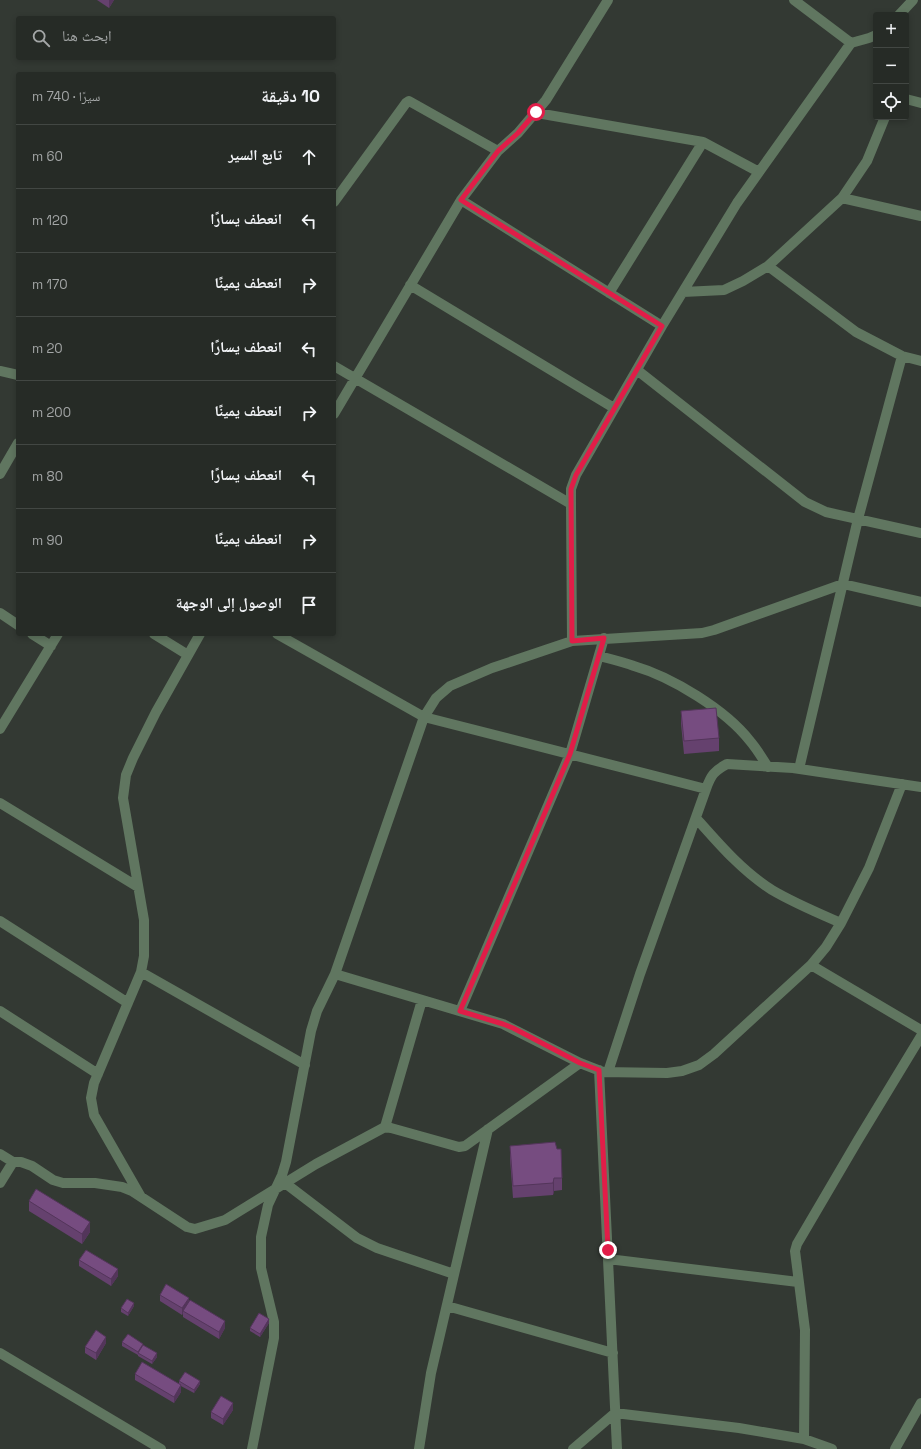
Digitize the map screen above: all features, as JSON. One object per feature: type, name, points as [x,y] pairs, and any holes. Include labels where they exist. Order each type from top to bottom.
[{"type":"street","points":[[336,411],[461,200],[498,151],[518,133],[546,100],[608,0]]},
{"type":"street","points":[[794,0],[851,43]]},
{"type":"street","points":[[902,12],[913,0]]},
{"type":"street","points":[[572,641],[570,504],[571,489],[576,475],[662,326],[737,203],[851,43],[873,36]]},
{"type":"street","points":[[909,100],[921,103]]},
{"type":"street","points":[[336,199],[406,103],[410,101],[498,151]]},
{"type":"street","points":[[536,112],[704,142],[759,172]]},
{"type":"street","points":[[683,292],[724,290],[768,266],[842,198],[867,161],[884,120]]},
{"type":"street","points":[[610,293],[704,142]]},
{"type":"street","points":[[842,198],[921,216]]},
{"type":"street","points":[[461,200],[662,326]]},
{"type":"street","points":[[768,266],[856,332],[902,356],[921,361]]},
{"type":"street","points":[[410,284],[614,408]]},
{"type":"street","points":[[799,769],[858,519],[902,356]]},
{"type":"street","points":[[336,367],[570,504]]},
{"type":"street","points":[[637,370],[805,502],[826,512],[921,533]]},
{"type":"street","points":[[0,371],[16,375]]},
{"type":"street","points":[[0,474],[16,446]]},
{"type":"street","points":[[252,1449],[274,1338],[274,1322],[261,1268],[261,1237],[268,1205],[286,1162],[311,1031],[318,1011],[335,974],[424,717],[436,698],[450,686],[492,668],[572,641],[708,631],[843,584],[921,602]]},
{"type":"street","points":[[0,613],[16,624]]},
{"type":"street","points":[[35,636],[51,646]]},
{"type":"street","points":[[0,729],[57,636]]},
{"type":"street","points":[[157,636],[188,655]]},
{"type":"street","points":[[141,1196],[94,1115],[91,1098],[94,1083],[141,972],[144,956],[144,920],[123,798],[126,776],[133,758],[150,725],[199,636]]},
{"type":"street","points":[[281,636],[424,717],[706,789]]},
{"type":"street","points":[[460,1011],[570,754],[604,638]]},
{"type":"street","points":[[599,656],[642,669],[684,688],[707,702],[733,722],[750,741],[768,767]]},
{"type":"street","points":[[617,1449],[608,1259],[603,1071],[640,974],[711,776],[726,764],[799,769],[921,787]]},
{"type":"street","points":[[335,974],[508,1026],[580,1063],[603,1071],[667,1073],[682,1071],[699,1065],[714,1054],[811,966],[826,947],[841,923],[869,868],[902,784]]},
{"type":"street","points":[[0,803],[138,887]]},
{"type":"street","points":[[696,818],[737,862],[772,890],[800,905],[841,923]]},
{"type":"street","points":[[0,921],[128,1003]]},
{"type":"street","points":[[811,966],[859,992],[921,1030]]},
{"type":"street","points":[[141,972],[305,1065]]},
{"type":"street","points":[[384,1127],[422,1000]]},
{"type":"street","points":[[0,1011],[98,1074]]},
{"type":"street","points":[[804,1439],[805,1339],[794,1251],[858,1140],[921,1036]]},
{"type":"street","points":[[0,1154],[13,1162],[27,1164],[53,1180],[63,1182],[95,1183],[122,1188],[141,1196],[187,1227],[195,1229],[225,1220],[316,1164],[384,1127],[459,1147],[465,1146],[580,1063]]},
{"type":"street","points":[[419,1449],[431,1373],[488,1129]]},
{"type":"street","points":[[0,1183],[13,1162]]},
{"type":"street","points":[[285,1183],[357,1238],[377,1248],[454,1274]]},
{"type":"street","points":[[608,1259],[798,1282]]},
{"type":"street","points":[[447,1306],[613,1353]]},
{"type":"street","points":[[0,1353],[161,1449]]},
{"type":"street","points":[[895,1449],[921,1403]]},
{"type":"street","points":[[573,1449],[615,1413],[739,1428],[804,1439],[832,1449]]},
{"type":"building","points":[[716,708],[719,738],[684,741],[681,711]]},
{"type":"building","points":[[555,1142],[557,1149],[561,1149],[562,1178],[554,1178],[553,1183],[513,1186],[510,1146]]},
{"type":"building","points":[[36,1189],[90,1222],[82,1234],[29,1201]]},
{"type":"building","points":[[86,1250],[118,1269],[111,1279],[79,1260]]},
{"type":"building","points":[[166,1284],[189,1298],[182,1308],[160,1295]]},
{"type":"building","points":[[127,1299],[134,1303],[128,1313],[121,1308]]},
{"type":"building","points":[[190,1300],[225,1321],[219,1332],[183,1311]]},
{"type":"building","points":[[259,1313],[269,1319],[260,1334],[250,1328]]},
{"type":"building","points":[[96,1330],[106,1337],[96,1353],[85,1347]]},
{"type":"building","points":[[128,1334],[143,1344],[138,1352],[122,1342]]},
{"type":"building","points":[[143,1345],[157,1353],[152,1361],[138,1353]]},
{"type":"building","points":[[142,1362],[181,1385],[174,1397],[135,1374]]},
{"type":"building","points":[[185,1372],[200,1381],[194,1390],[179,1381]]},
{"type":"building","points":[[221,1396],[233,1403],[223,1419],[211,1412]]},
{"type":"route","points":[[536,112],[518,133],[498,151],[461,200],[662,326],[576,475],[571,489],[572,641],[604,638],[570,754],[460,1011],[513,1028],[580,1063],[599,1070],[608,1250]]}]
